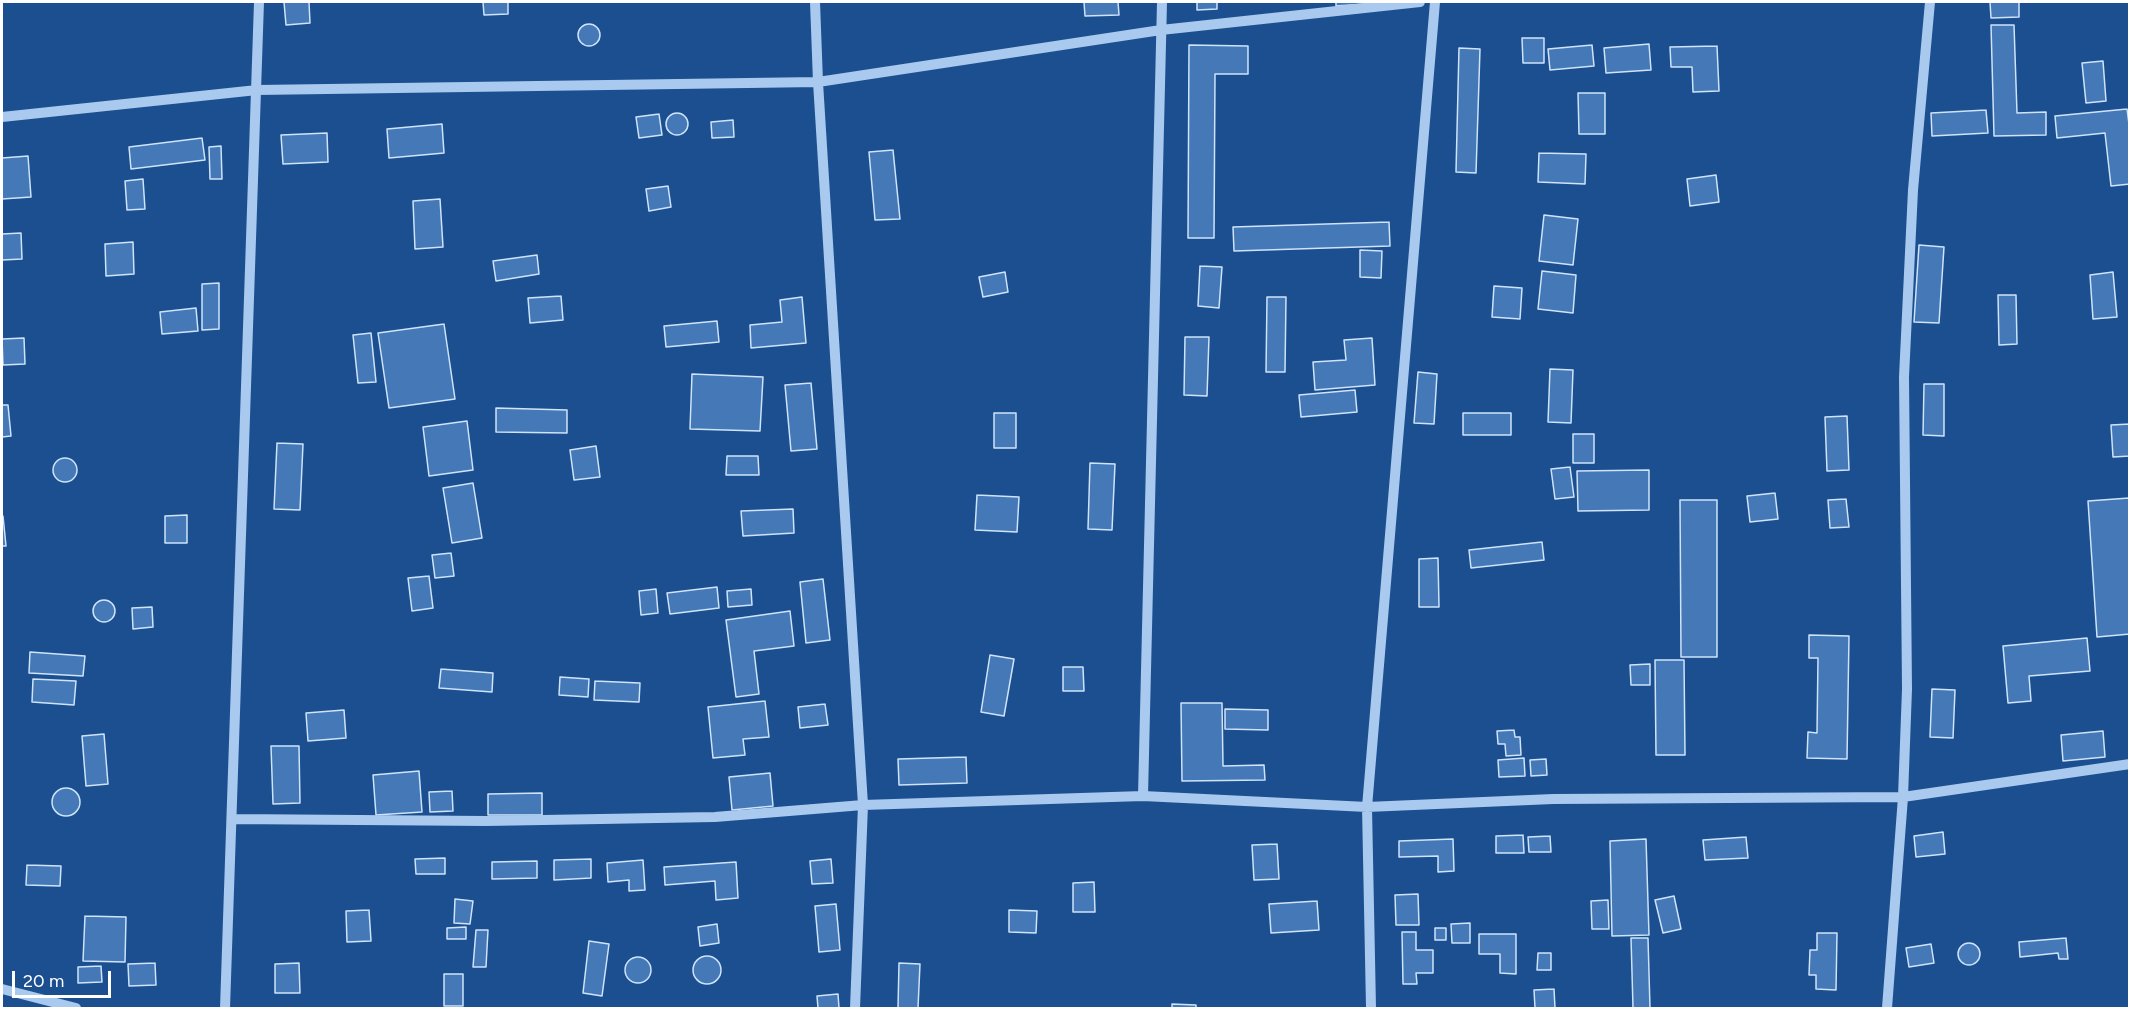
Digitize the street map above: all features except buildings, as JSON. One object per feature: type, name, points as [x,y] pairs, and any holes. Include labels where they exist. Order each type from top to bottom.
[{"type":"street","points":[[225,1008],[259,2]]},
{"type":"street","points":[[815,2],[863,805],[855,1008]]},
{"type":"street","points":[[1143,796],[1162,2]]},
{"type":"street","points":[[2,117],[257,90],[818,82],[1161,30],[1420,2]]},
{"type":"street","points":[[1371,1008],[1367,807],[1435,2]]},
{"type":"street","points":[[1887,1008],[1903,797],[1907,689],[1904,377],[1913,190],[1930,2]]},
{"type":"street","points":[[232,819],[486,821],[704,818],[863,805],[1143,796],[1367,807],[1553,800],[1903,797],[2130,764]]},
{"type":"street","points":[[2,989],[76,1008]]}]
